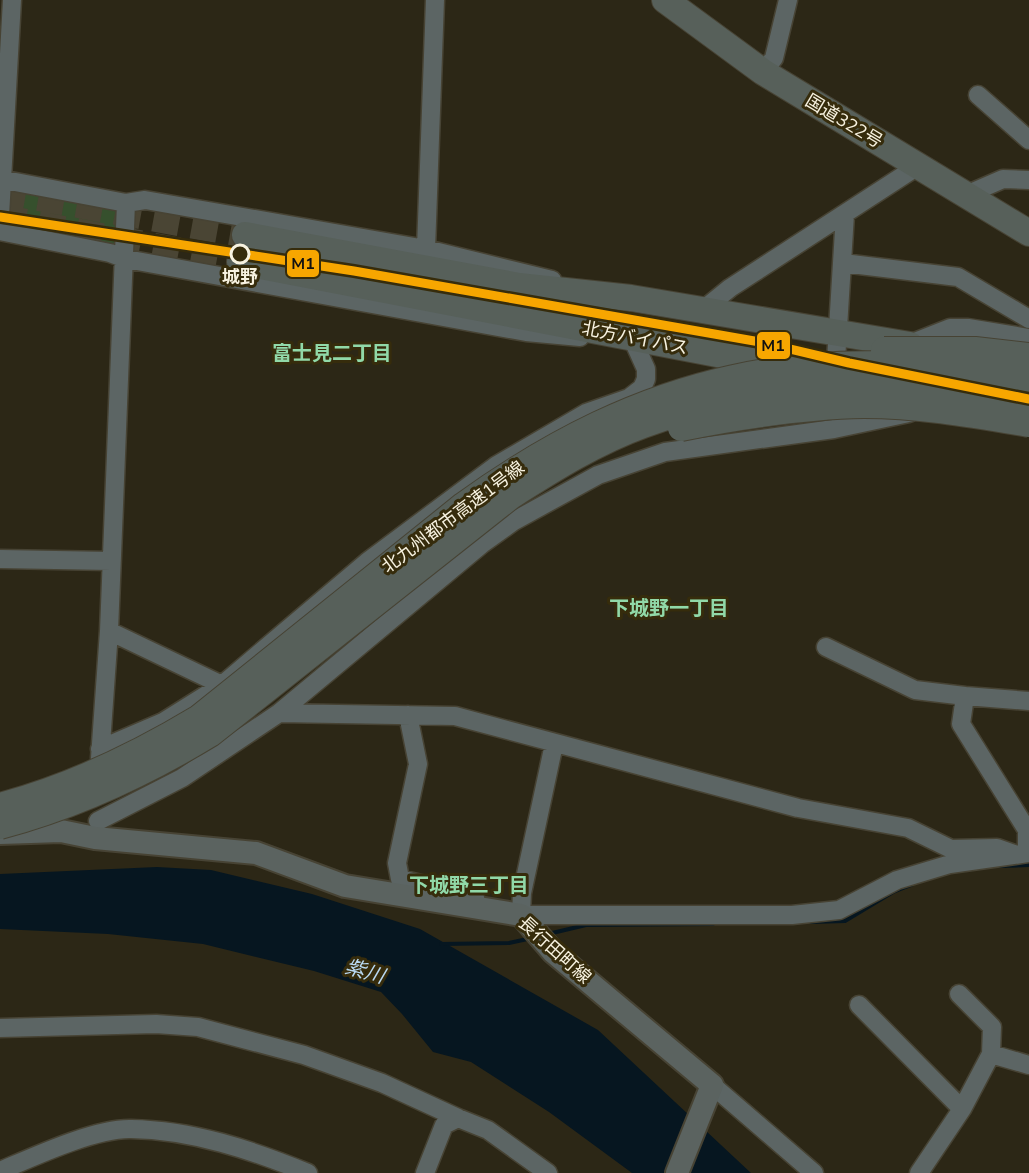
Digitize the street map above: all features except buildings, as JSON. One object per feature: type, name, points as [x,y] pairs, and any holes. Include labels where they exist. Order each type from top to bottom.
[{"type":"highway","name":"国道322号","points":[[665,0],[763,72],[1029,233]]},
{"type":"highway","name":"北方バイパス","points":[[245,235],[519,286],[631,298],[1029,367]]},
{"type":"highway","name":"北方バイパス","points":[[240,262],[1029,413]]},
{"type":"highway","points":[[635,407],[684,384],[732,369],[783,358],[929,348],[1029,356]]},
{"type":"highway","name":"北九州都市高速1号線","points":[[0,806],[59,787],[106,768],[156,744],[199,718],[502,477],[549,448],[635,407],[732,377],[827,364],[926,367],[1029,380]]},
{"type":"highway","name":"北九州都市高速1号線","points":[[0,826],[64,806],[115,786],[163,762],[210,734],[252,703],[433,555],[511,496],[554,468],[642,425],[689,409],[784,389],[832,384],[927,387],[1029,401]]},
{"type":"highway","points":[[433,555],[556,475],[599,452],[656,433],[779,411],[867,405],[969,414],[1029,424]]},
{"type":"main road","name":"長行田町線","points":[[0,832],[97,830],[256,853],[345,886],[522,915],[553,952],[710,1092]]},
{"type":"main road","name":"長行田町線","points":[[0,848],[62,844],[97,830]]},
{"type":"main road","points":[[677,1173],[710,1092]]},
{"type":"street","points":[[0,216],[12,0]]},
{"type":"street","points":[[426,249],[435,0]]},
{"type":"street","points":[[763,72],[774,58],[788,0]]},
{"type":"street","points":[[978,95],[1029,140]]},
{"type":"street","points":[[703,310],[730,288],[918,166]]},
{"type":"street","points":[[966,195],[1003,179],[1029,180]]},
{"type":"street","points":[[2,180],[126,203],[146,200],[426,249],[631,298]]},
{"type":"street","points":[[97,830],[100,749],[109,631],[126,259],[126,203]]},
{"type":"street","points":[[834,429],[836,333],[845,214]]},
{"type":"street","points":[[0,231],[110,252],[126,259],[526,332],[552,336],[632,338],[646,369],[642,388],[629,398],[586,413],[497,465],[368,562],[222,685],[162,722],[100,749]]},
{"type":"street","points":[[843,263],[957,277],[1029,319]]},
{"type":"street","points":[[907,345],[950,328],[968,328],[1029,338]]},
{"type":"street","points":[[97,830],[182,778],[279,713],[482,544],[514,521],[598,475],[665,452],[834,429],[963,402]]},
{"type":"street","points":[[0,559],[111,561]]},
{"type":"street","points":[[109,631],[222,685]]},
{"type":"street","points":[[826,647],[915,690],[1029,701]]},
{"type":"street","points":[[965,696],[961,724],[1027,830],[1023,853]]},
{"type":"street","points":[[279,713],[455,716],[798,808],[908,828],[951,849],[998,848],[1023,853]]},
{"type":"street","points":[[408,715],[418,764],[397,863],[400,879],[475,897],[472,908]]},
{"type":"street","points":[[554,744],[522,893],[522,915],[792,915],[839,910],[897,880],[950,864],[1023,853]]},
{"type":"street","points":[[919,1173],[962,1109],[991,1054],[992,1027],[959,994]]},
{"type":"street","points":[[859,1005],[962,1109]]},
{"type":"street","points":[[0,1028],[156,1024],[198,1027],[241,1038],[304,1055],[382,1083],[488,1130],[548,1173]]},
{"type":"street","points":[[991,1054],[1029,1065]]},
{"type":"street","points":[[710,1092],[814,1173]]},
{"type":"street","points":[[425,1173],[444,1125],[458,1118]]},
{"type":"street","points":[[0,1171],[39,1154],[97,1135],[129,1128],[205,1139],[252,1151],[308,1173]]},
{"type":"green space","points":[[17,189],[117,208],[116,244],[114,246],[8,224],[9,198]]},
{"type":"water","name":"紫川","points":[[157,867],[211,870],[312,894],[420,929],[598,1030],[751,1173],[632,1173],[549,1112],[471,1062],[433,1052],[381,992],[314,971],[203,944],[108,934],[0,929],[0,874]]},
{"type":"waterway","points":[[1000,866],[1029,865]]},
{"type":"waterway","points":[[811,922],[845,921],[893,892],[911,885]]},
{"type":"waterway","points":[[548,934],[586,925],[713,924]]},
{"type":"waterway","points":[[441,944],[509,943],[532,938]]},
{"type":"tunnel","points":[[0,191],[245,235]]},
{"type":"tunnel","points":[[0,217],[240,262]]},
{"type":"transit line","name":"M1","points":[[0,217],[354,271],[760,342],[849,363],[1029,399]]},
{"type":"place","name":"城野","points":[[240,254]]},
{"type":"district","name":"富士見二丁目","points":[[332,353]]},
{"type":"district","name":"下城野一丁目","points":[[669,608]]},
{"type":"district","name":"下城野三丁目","points":[[469,885]]}]
